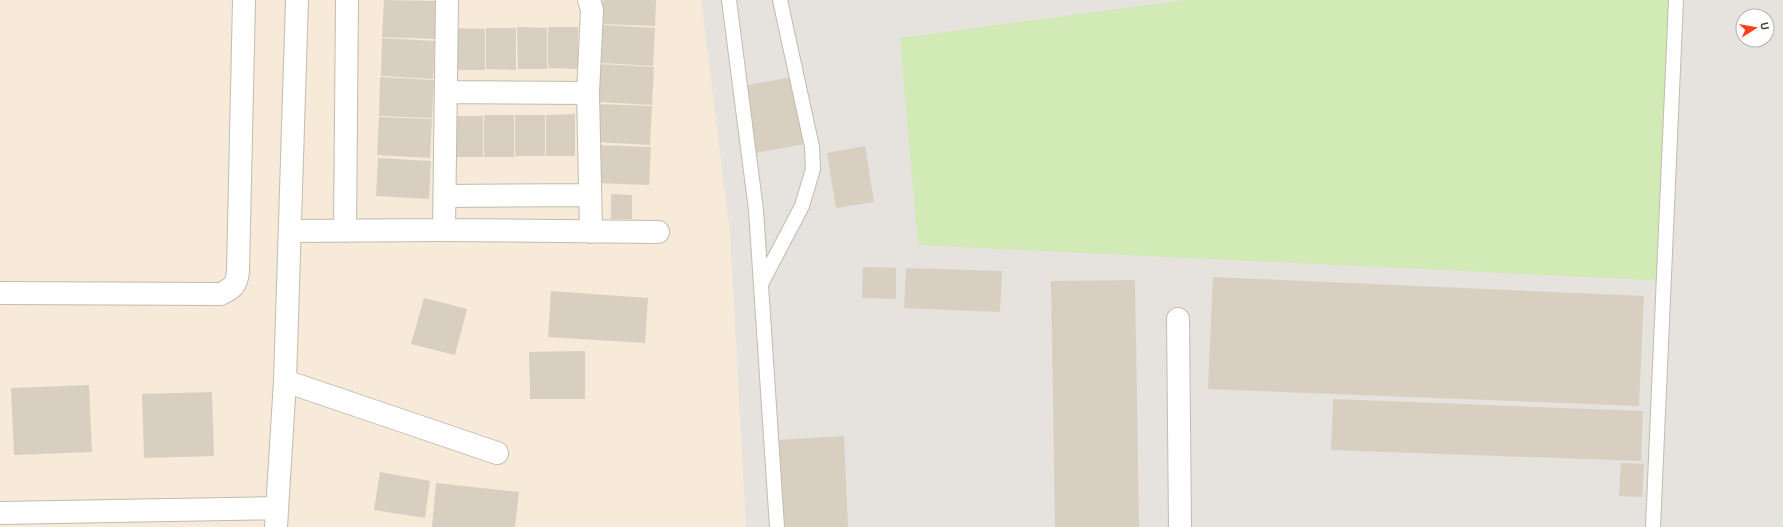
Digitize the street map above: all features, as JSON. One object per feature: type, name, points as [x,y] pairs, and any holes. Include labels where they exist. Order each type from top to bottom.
[{"type":"street","points":[[0,293],[220,294],[232,289],[238,281],[244,0]]},
{"type":"street","points":[[0,513],[277,518],[285,381],[297,0]]},
{"type":"street","points":[[345,230],[347,0]]},
{"type":"street","points":[[444,230],[447,0]]},
{"type":"street","points":[[589,0],[592,10],[588,93],[591,232]]},
{"type":"street","points":[[446,92],[588,93]]},
{"type":"street","points":[[444,196],[590,195]]},
{"type":"street","points":[[290,231],[444,230],[658,232]]},
{"type":"street","points":[[1178,319],[1180,527]]},
{"type":"street","points":[[285,381],[497,453]]},
{"type":"lane","points":[[729,0],[756,210],[777,527]]},
{"type":"lane","points":[[761,284],[802,206],[813,169],[812,147],[780,0]]},
{"type":"lane","points":[[1653,527],[1676,0]]},
{"type":"shaded area","points":[[0,0],[701,0],[730,234],[746,527],[0,527]]},
{"type":"shaded area","points":[[701,0],[1783,0],[1783,527],[746,527],[730,234]]},
{"type":"green space","points":[[1185,0],[1679,0],[1670,281],[918,245],[900,38]]},
{"type":"building","points":[[384,0],[437,1],[435,39],[382,37]]},
{"type":"building","points":[[603,0],[656,0],[655,26],[602,24]]},
{"type":"building","points":[[602,25],[655,28],[653,66],[601,63]]},
{"type":"building","points":[[517,27],[547,28],[547,69],[518,69]]},
{"type":"building","points":[[548,27],[578,27],[578,69],[548,68]]},
{"type":"building","points":[[456,28],[485,29],[485,70],[456,70]]},
{"type":"building","points":[[486,28],[516,28],[516,70],[486,69]]},
{"type":"building","points":[[382,38],[435,41],[433,79],[381,76]]},
{"type":"building","points":[[600,64],[654,67],[652,105],[599,102]]},
{"type":"building","points":[[380,77],[434,80],[432,118],[379,116]]},
{"type":"building","points":[[793,77],[805,144],[755,153],[743,86]]},
{"type":"building","points":[[599,104],[652,106],[650,145],[597,142]]},
{"type":"building","points":[[575,114],[575,156],[546,156],[546,115]]},
{"type":"building","points":[[484,115],[514,115],[514,157],[484,157]]},
{"type":"building","points":[[515,115],[545,115],[545,156],[515,156]]},
{"type":"building","points":[[454,116],[483,116],[483,157],[453,157]]},
{"type":"building","points":[[379,117],[432,119],[430,158],[377,155]]},
{"type":"building","points":[[598,145],[651,147],[649,185],[596,183]]},
{"type":"building","points":[[865,146],[874,202],[836,208],[827,153]]},
{"type":"building","points":[[378,158],[431,161],[429,199],[376,196]]},
{"type":"building","points":[[611,194],[632,195],[632,219],[611,219]]},
{"type":"building","points":[[863,267],[896,268],[896,299],[862,298]]},
{"type":"building","points":[[906,268],[1002,271],[1000,312],[904,308]]},
{"type":"building","points":[[1213,277],[1644,296],[1639,406],[1208,389]]},
{"type":"building","points":[[1135,280],[1139,527],[1055,527],[1051,281]]},
{"type":"building","points":[[551,291],[648,298],[645,343],[548,337]]},
{"type":"building","points":[[424,298],[467,309],[455,355],[411,344]]},
{"type":"building","points":[[585,351],[585,399],[530,399],[529,352]]},
{"type":"building","points":[[89,385],[92,452],[14,455],[11,388]]},
{"type":"building","points":[[212,392],[214,456],[144,458],[142,394]]},
{"type":"building","points":[[1333,399],[1643,411],[1641,461],[1331,450]]},
{"type":"building","points":[[844,436],[848,527],[783,527],[778,440]]},
{"type":"building","points":[[1621,463],[1644,464],[1642,497],[1619,496]]},
{"type":"building","points":[[380,472],[430,481],[425,518],[374,510]]},
{"type":"building","points":[[436,483],[519,492],[515,527],[432,527]]}]
